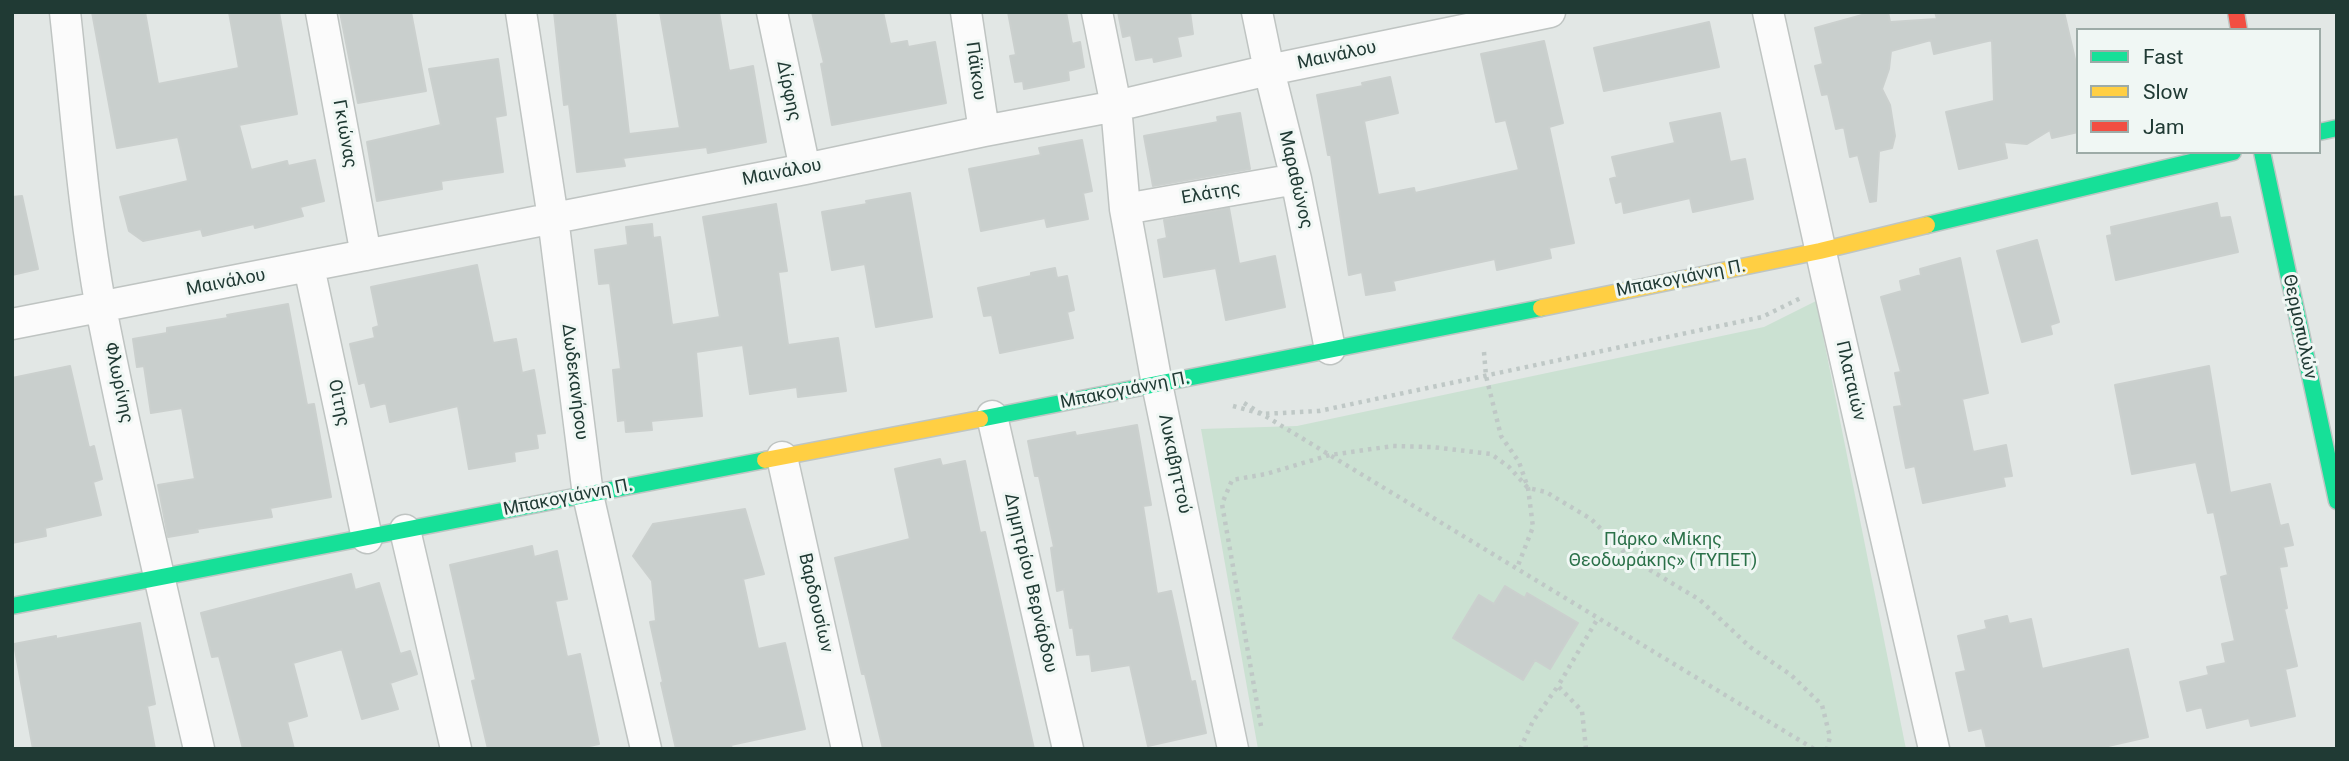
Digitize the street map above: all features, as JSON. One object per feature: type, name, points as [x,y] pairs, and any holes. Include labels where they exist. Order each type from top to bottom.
[{"type":"street","name":"Φλωρίνης","points":[[65,12],[86,206],[101,306],[159,578],[199,749]]},
{"type":"street","name":"Γκιώνας","points":[[321,12],[366,255]]},
{"type":"street","name":"Δωδεκανήσου","points":[[521,12],[554,218],[588,495],[646,749]]},
{"type":"street","name":"Δίρφης","points":[[772,12],[805,169]]},
{"type":"street","name":"Πάϊκου","points":[[966,12],[984,131]]},
{"type":"street","name":"Λυκαβηττού","points":[[1097,12],[1116,106],[1125,209],[1157,384],[1233,749]]},
{"type":"street","name":"Μαραθώνος","points":[[1257,12],[1296,179],[1330,349]]},
{"type":"street","name":"Μαινάλου","points":[[12,324],[1116,106],[1269,70],[1550,12]]},
{"type":"street","name":"Πλαταιών","points":[[1768,12],[1934,749]]},
{"type":"street","name":"Μπακογιάννη Π.","points":[[12,606],[1228,371],[1820,251],[2225,154]]},
{"type":"street","name":"Θερμοπυλών","points":[[2262,154],[2337,501]]},
{"type":"street","name":"Ελάτης","points":[[1125,209],[1296,179]]},
{"type":"street","name":"Οίτης","points":[[309,267],[368,538]]},
{"type":"street","name":"Δημητρίου Βερνάρδου","points":[[992,416],[1068,749]]},
{"type":"street","name":"Βαρδουσίων","points":[[782,457],[847,749]]},
{"type":"street","points":[[405,530],[456,749]]},
{"type":"path","points":[[1481,319],[1486,376],[1501,436],[1519,462],[1528,488],[1533,527],[1517,568]]},
{"type":"path","points":[[1228,371],[1242,402],[1814,749]]},
{"type":"path","points":[[1263,736],[1222,504],[1232,480],[1266,474],[1329,455],[1393,446],[1468,450],[1491,454],[1509,467],[1528,488],[1546,492],[1591,519],[1630,558],[1700,600],[1750,647],[1791,675],[1822,705],[1830,737],[1827,749]]},
{"type":"path","points":[[1520,749],[1533,721],[1558,687],[1598,618]]},
{"type":"path","points":[[1558,687],[1582,711],[1586,749]]},
{"type":"green space","name":"Πάρκο «Μίκης Θεοδωράκης» (ΤΥΠΕΤ)","points":[[1816,301],[1906,749],[1258,749],[1201,429],[1297,426],[1764,327]]},
{"type":"building","points":[[92,12],[145,12],[158,84],[239,68],[229,12],[279,12],[297,114],[239,125],[251,170],[287,161],[288,166],[315,160],[324,201],[300,207],[303,216],[255,228],[254,224],[203,236],[201,229],[143,241],[129,231],[120,197],[188,181],[178,137],[117,148]]},
{"type":"building","points":[[340,12],[411,12],[426,91],[358,103]]},
{"type":"building","points":[[554,12],[615,12],[629,134],[680,128],[660,12],[719,12],[729,71],[753,66],[766,142],[708,153],[707,147],[623,158],[625,166],[577,172],[569,104],[564,105]]},
{"type":"building","points":[[812,12],[883,12],[890,44],[907,41],[908,47],[935,42],[946,103],[832,125],[821,64],[824,63]]},
{"type":"building","points":[[1008,12],[1066,12],[1072,44],[1080,42],[1084,67],[1068,71],[1069,80],[1024,89],[1023,81],[1015,82],[1010,56],[1016,55]]},
{"type":"building","points":[[1118,12],[1190,12],[1193,34],[1177,37],[1181,56],[1154,62],[1153,57],[1136,60],[1131,35],[1123,37]]},
{"type":"building","points":[[1873,12],[1888,12],[1890,22],[1937,19],[1935,12],[2064,12],[2076,63],[2076,132],[2052,138],[2050,130],[2027,144],[2004,142],[2007,158],[1959,169],[1946,112],[1994,101],[1992,40],[1934,54],[1931,40],[1891,51],[1889,69],[1882,89],[1890,105],[1895,136],[1892,148],[1879,151],[1876,201],[1870,202],[1858,155],[1850,157],[1844,127],[1836,129],[1828,94],[1822,95],[1815,66],[1823,64],[1815,28]]},
{"type":"building","points":[[1709,22],[1719,67],[1604,91],[1594,48]]},
{"type":"building","points":[[1544,41],[1563,123],[1549,127],[1574,243],[1549,248],[1551,258],[1497,270],[1495,259],[1393,281],[1395,290],[1366,295],[1362,272],[1349,275],[1331,155],[1328,155],[1317,95],[1363,86],[1362,83],[1390,77],[1398,113],[1364,121],[1378,195],[1414,188],[1415,193],[1519,170],[1506,120],[1496,122],[1481,54]]},
{"type":"building","points":[[498,59],[506,115],[495,117],[503,172],[441,181],[442,189],[377,201],[367,142],[441,125],[429,69]]},
{"type":"building","points":[[1240,113],[1250,169],[1153,186],[1144,136],[1218,122],[1217,117]]},
{"type":"building","points":[[1720,113],[1730,162],[1745,159],[1753,199],[1693,212],[1690,198],[1624,213],[1622,201],[1616,203],[1610,179],[1617,177],[1612,157],[1675,143],[1670,123]]},
{"type":"building","points":[[1082,140],[1092,191],[1083,193],[1088,219],[1047,227],[1045,218],[981,231],[969,169],[1041,155],[1039,148]]},
{"type":"building","points":[[910,193],[932,317],[876,327],[865,264],[832,270],[822,212]]},
{"type":"building","points":[[22,196],[38,269],[12,275],[12,197]]},
{"type":"building","points":[[2217,203],[2220,218],[2230,217],[2238,252],[2116,280],[2107,236],[2112,235],[2111,227]]},
{"type":"building","points":[[776,204],[787,271],[778,272],[788,345],[838,338],[846,391],[798,397],[797,387],[750,394],[743,345],[696,352],[702,416],[651,421],[652,430],[626,432],[625,420],[618,421],[613,370],[621,369],[610,283],[599,284],[595,250],[628,245],[626,227],[652,224],[653,238],[660,237],[672,325],[720,317],[703,217]]},
{"type":"building","points":[[1229,208],[1239,264],[1275,256],[1285,307],[1226,320],[1216,268],[1164,277],[1158,240],[1167,238],[1164,220]]},
{"type":"building","points":[[2037,240],[2059,322],[2050,325],[2052,334],[2022,342],[1997,251]]},
{"type":"building","points":[[1960,258],[1988,393],[1962,399],[1973,452],[2006,445],[2012,476],[2003,477],[2005,486],[1923,503],[1915,466],[1906,468],[1894,407],[1902,406],[1895,373],[1901,372],[1881,297],[1902,291],[1900,281],[1921,275],[1920,269]]},
{"type":"building","points":[[477,265],[493,343],[516,339],[522,373],[534,370],[545,433],[536,434],[538,448],[514,452],[515,461],[469,469],[458,406],[390,422],[386,403],[371,407],[365,382],[359,384],[350,344],[375,338],[373,328],[379,326],[371,287]]},
{"type":"building","points":[[1055,268],[1057,278],[1067,276],[1074,310],[1067,312],[1073,338],[1000,353],[992,315],[984,316],[978,288]]},
{"type":"building","points":[[288,304],[307,405],[314,404],[331,497],[270,508],[272,517],[197,529],[198,532],[168,537],[158,485],[195,479],[182,408],[151,413],[144,366],[137,367],[133,339],[167,333],[167,328]]},
{"type":"building","points":[[70,366],[89,448],[94,446],[102,479],[93,482],[101,515],[45,528],[46,536],[12,543],[12,378]]},
{"type":"building","points":[[2209,366],[2230,493],[2270,484],[2280,526],[2288,524],[2293,545],[2283,547],[2287,566],[2279,567],[2287,608],[2284,609],[2297,666],[2285,669],[2295,716],[2251,726],[2249,718],[2207,728],[2202,707],[2187,711],[2180,682],[2209,675],[2207,667],[2226,663],[2222,644],[2235,641],[2221,577],[2228,575],[2214,512],[2208,513],[2196,462],[2132,474],[2115,385]]},
{"type":"building","points":[[1137,425],[1151,505],[1143,506],[1157,594],[1171,591],[1191,682],[1195,681],[1206,733],[1148,746],[1130,665],[1092,671],[1090,654],[1077,655],[1064,589],[1057,591],[1051,548],[1054,547],[1039,476],[1035,476],[1028,441]]},
{"type":"building","points":[[940,459],[942,466],[965,461],[980,533],[985,532],[1034,749],[883,749],[835,558],[910,539],[895,469]]},
{"type":"building","points":[[745,509],[764,574],[743,579],[758,649],[785,643],[805,729],[731,745],[732,749],[676,749],[650,622],[656,621],[652,581],[633,556],[653,524]]},
{"type":"building","points":[[532,546],[534,557],[557,551],[567,599],[555,601],[567,657],[580,654],[599,744],[575,749],[488,749],[472,681],[476,680],[450,565]]},
{"type":"building","points":[[351,574],[355,590],[379,583],[400,654],[410,651],[417,674],[390,683],[398,709],[362,719],[342,649],[293,663],[307,716],[287,722],[294,749],[243,749],[219,656],[212,657],[201,613]]},
{"type":"building","points":[[1505,586],[1525,598],[1527,593],[1578,623],[1550,669],[1535,660],[1523,680],[1453,638],[1479,595],[1494,604]]},
{"type":"building","points":[[2007,616],[2009,624],[2031,619],[2042,669],[2128,649],[2148,737],[2095,749],[1987,749],[1982,728],[1969,731],[1956,673],[1966,671],[1958,636],[1987,629],[1985,621]]},
{"type":"building","points":[[140,623],[155,704],[147,706],[155,749],[33,749],[14,644]]},
{"type":"traffic: fast","points":[[2321,132],[2337,128]]},
{"type":"traffic: fast","points":[[1927,225],[2225,154]]},
{"type":"traffic: fast","points":[[2262,154],[2337,501]]},
{"type":"traffic: fast","points":[[980,419],[1541,308]]},
{"type":"traffic: fast","points":[[12,606],[765,460]]},
{"type":"traffic: slow","points":[[1541,308],[1820,251],[1927,225]]},
{"type":"traffic: slow","points":[[765,460],[980,419]]},
{"type":"traffic: jam","points":[[2236,12],[2239,28]]}]
